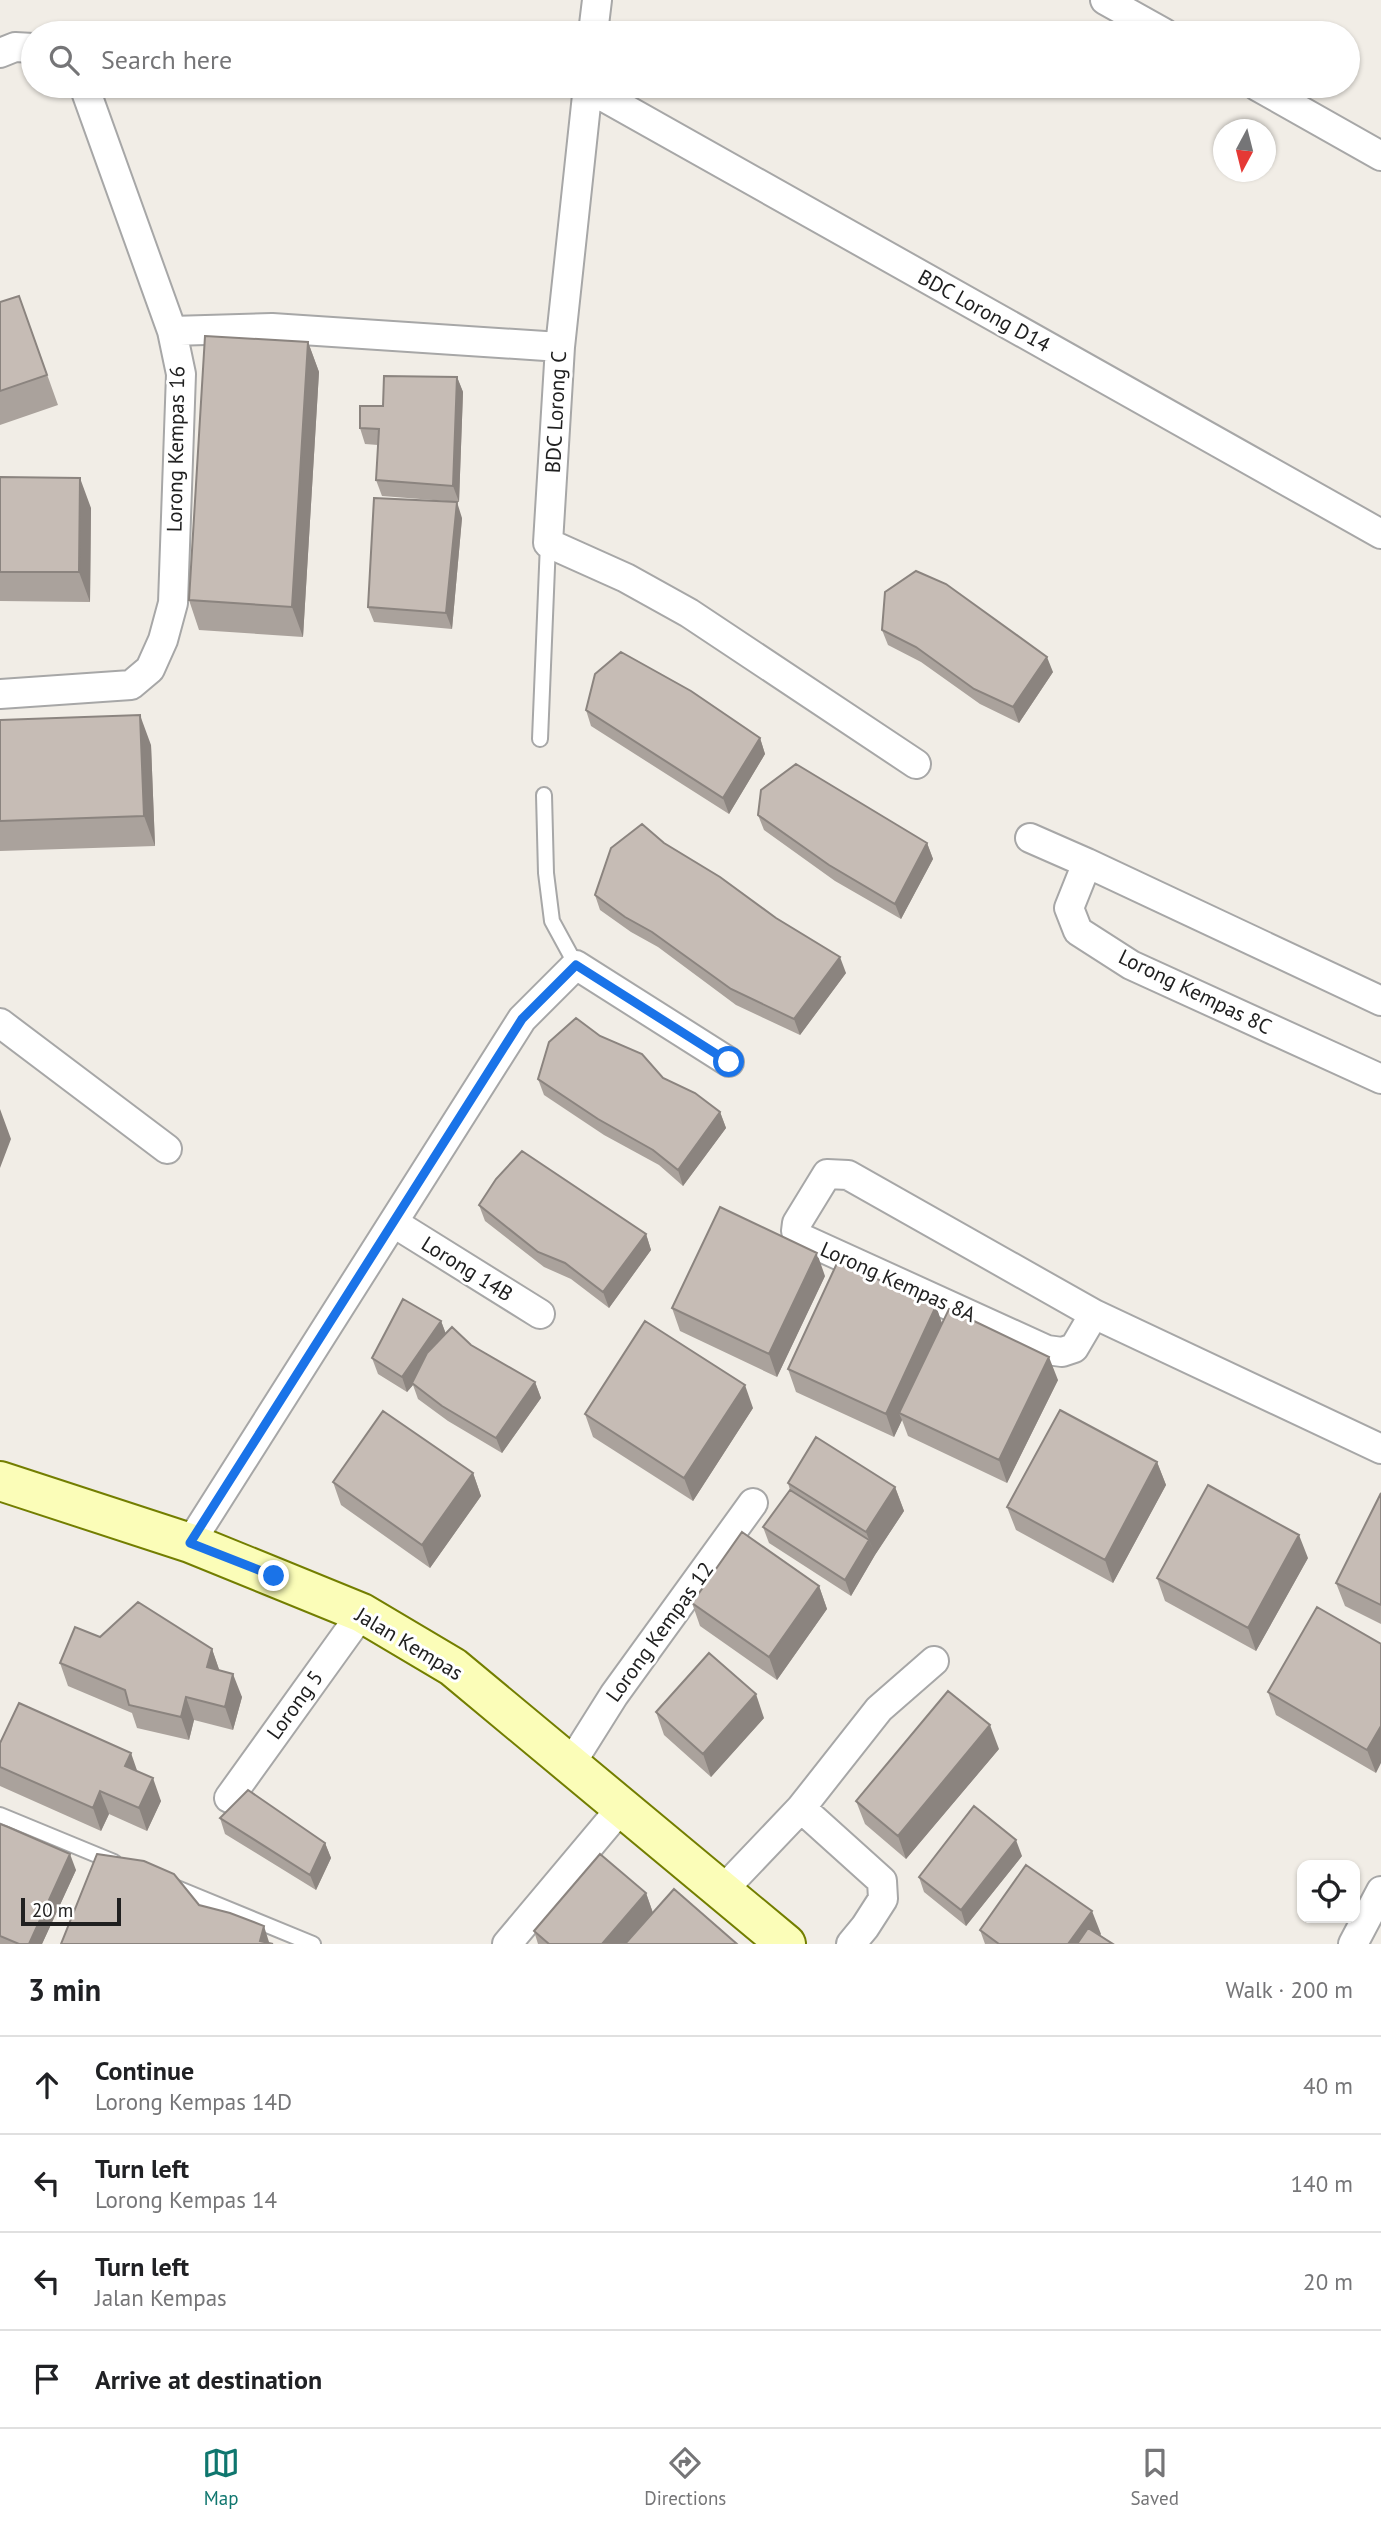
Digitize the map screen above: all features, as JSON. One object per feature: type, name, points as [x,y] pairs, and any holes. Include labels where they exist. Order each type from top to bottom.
[{"type":"street","points":[[594,21],[597,0]]},
{"type":"street","points":[[1105,0],[1143,21]]},
{"type":"street","points":[[0,53],[21,47]]},
{"type":"street","name":"Lorong Kempas 16","points":[[0,694],[131,685],[150,669],[163,640],[173,603],[181,374],[172,331],[88,98]]},
{"type":"street","name":"BDC Lorong C","points":[[548,543],[560,347],[587,98]]},
{"type":"street","name":"BDC Lorong D14","points":[[608,98],[1381,534]]},
{"type":"street","points":[[1278,98],[1381,156]]},
{"type":"street","points":[[172,331],[272,328],[560,347]]},
{"type":"street","points":[[548,543],[626,578],[690,613],[916,764]]},
{"type":"street","points":[[1030,838],[1381,1001]]},
{"type":"street","name":"Lorong Kempas 8C","points":[[1087,863],[1069,908],[1078,931],[1131,965],[1381,1079]]},
{"type":"street","points":[[190,1543],[522,1019],[576,965],[729,1062]]},
{"type":"street","points":[[0,1023],[167,1149]]},
{"type":"street","name":"Lorong Kempas 8A","points":[[1094,1314],[1074,1348],[1062,1352],[1047,1350],[801,1238],[796,1231],[796,1223],[827,1174],[848,1175],[1094,1314],[1381,1449]]},
{"type":"street","name":"Lorong 14B","points":[[394,1223],[540,1314]]},
{"type":"street","name":"Jalan Kempas","points":[[0,1481],[190,1543],[362,1613],[453,1667],[786,1944]]},
{"type":"street","name":"Lorong Kempas 12","points":[[570,1765],[614,1695],[753,1503]]},
{"type":"street","name":"Lorong 5","points":[[229,1798],[362,1613]]},
{"type":"street","points":[[722,1891],[801,1808],[879,1709],[934,1661]]},
{"type":"street","points":[[506,1944],[622,1807]]},
{"type":"street","points":[[801,1808],[882,1881],[883,1899],[851,1944]]},
{"type":"street","points":[[1353,1944],[1381,1891]]},
{"type":"lane","name":"BDC Lorong C","points":[[540,739],[548,543]]},
{"type":"lane","points":[[544,795],[546,873],[552,921],[576,965]]},
{"type":"lane","points":[[0,1815],[125,1866]]},
{"type":"lane","points":[[160,1881],[313,1944]]},
{"type":"building","points":[[19,296],[47,375],[0,391],[0,302]]},
{"type":"building","points":[[205,336],[308,342],[292,607],[189,600]]},
{"type":"building","points":[[384,376],[457,377],[453,486],[376,480],[379,429],[360,428],[360,406],[383,406]]},
{"type":"building","points":[[0,477],[80,478],[79,572],[0,572]]},
{"type":"building","points":[[374,498],[457,502],[446,613],[368,607]]},
{"type":"building","points":[[916,571],[946,584],[1047,657],[1013,707],[974,689],[916,647],[882,630],[885,592]]},
{"type":"building","points":[[621,652],[691,691],[760,738],[723,798],[586,710],[595,674]]},
{"type":"building","points":[[140,715],[144,816],[0,821],[0,720]]},
{"type":"building","points":[[796,764],[927,843],[895,904],[829,865],[758,815],[761,790]]},
{"type":"building","points":[[642,824],[664,843],[840,957],[794,1019],[731,989],[595,895],[611,848]]},
{"type":"building","points":[[576,1018],[600,1036],[642,1054],[663,1078],[695,1093],[720,1112],[678,1170],[653,1150],[598,1119],[538,1079],[549,1042]]},
{"type":"building","points":[[522,1151],[646,1234],[603,1292],[565,1263],[538,1252],[479,1205],[496,1179]]},
{"type":"building","points":[[720,1207],[817,1253],[769,1354],[672,1308]]},
{"type":"building","points":[[838,1261],[936,1306],[886,1414],[788,1369]]},
{"type":"building","points":[[403,1299],[441,1321],[402,1377],[372,1358]]},
{"type":"building","points":[[949,1309],[1049,1357],[999,1460],[899,1413]]},
{"type":"building","points":[[645,1321],[745,1385],[684,1478],[585,1414]]},
{"type":"building","points":[[452,1327],[471,1345],[535,1382],[496,1438],[442,1406],[412,1383],[427,1353]]},
{"type":"building","points":[[1060,1410],[1157,1462],[1105,1560],[1007,1507]]},
{"type":"building","points":[[383,1411],[473,1473],[422,1545],[333,1482]]},
{"type":"building","points":[[816,1437],[895,1487],[866,1532],[788,1483]]},
{"type":"building","points":[[1208,1485],[1299,1535],[1248,1628],[1157,1578]]},
{"type":"building","points":[[790,1490],[869,1540],[845,1580],[763,1527]]},
{"type":"building","points":[[1381,1493],[1381,1605],[1336,1583]]},
{"type":"building","points":[[742,1532],[819,1586],[769,1657],[692,1603]]},
{"type":"building","points":[[138,1602],[212,1649],[207,1667],[233,1674],[225,1707],[186,1697],[181,1717],[129,1705],[125,1690],[60,1663],[75,1627],[100,1637]]},
{"type":"building","points":[[1317,1607],[1381,1644],[1381,1726],[1367,1750],[1268,1692]]},
{"type":"building","points":[[709,1653],[756,1694],[703,1754],[656,1712]]},
{"type":"building","points":[[948,1691],[990,1725],[898,1836],[856,1801]]},
{"type":"building","points":[[19,1703],[131,1753],[125,1766],[153,1778],[139,1808],[100,1791],[93,1808],[0,1767],[0,1743]]},
{"type":"building","points":[[248,1790],[325,1843],[310,1875],[220,1818]]},
{"type":"building","points":[[974,1806],[1016,1840],[961,1910],[919,1877]]},
{"type":"building","points":[[0,1824],[70,1854],[29,1944],[19,1944],[0,1936]]},
{"type":"building","points":[[97,1854],[144,1861],[174,1874],[199,1905],[264,1926],[260,1941],[273,1944],[61,1944]]},
{"type":"building","points":[[600,1854],[646,1893],[602,1944],[549,1944],[534,1931]]},
{"type":"building","points":[[1026,1865],[1092,1911],[1068,1944],[999,1944],[980,1930]]},
{"type":"building","points":[[674,1889],[737,1944],[625,1944]]},
{"type":"building","points":[[1088,1928],[1113,1944],[1077,1944]]},
{"type":"route","points":[[274,1576],[190,1543],[522,1019],[576,965],[729,1062]]}]
